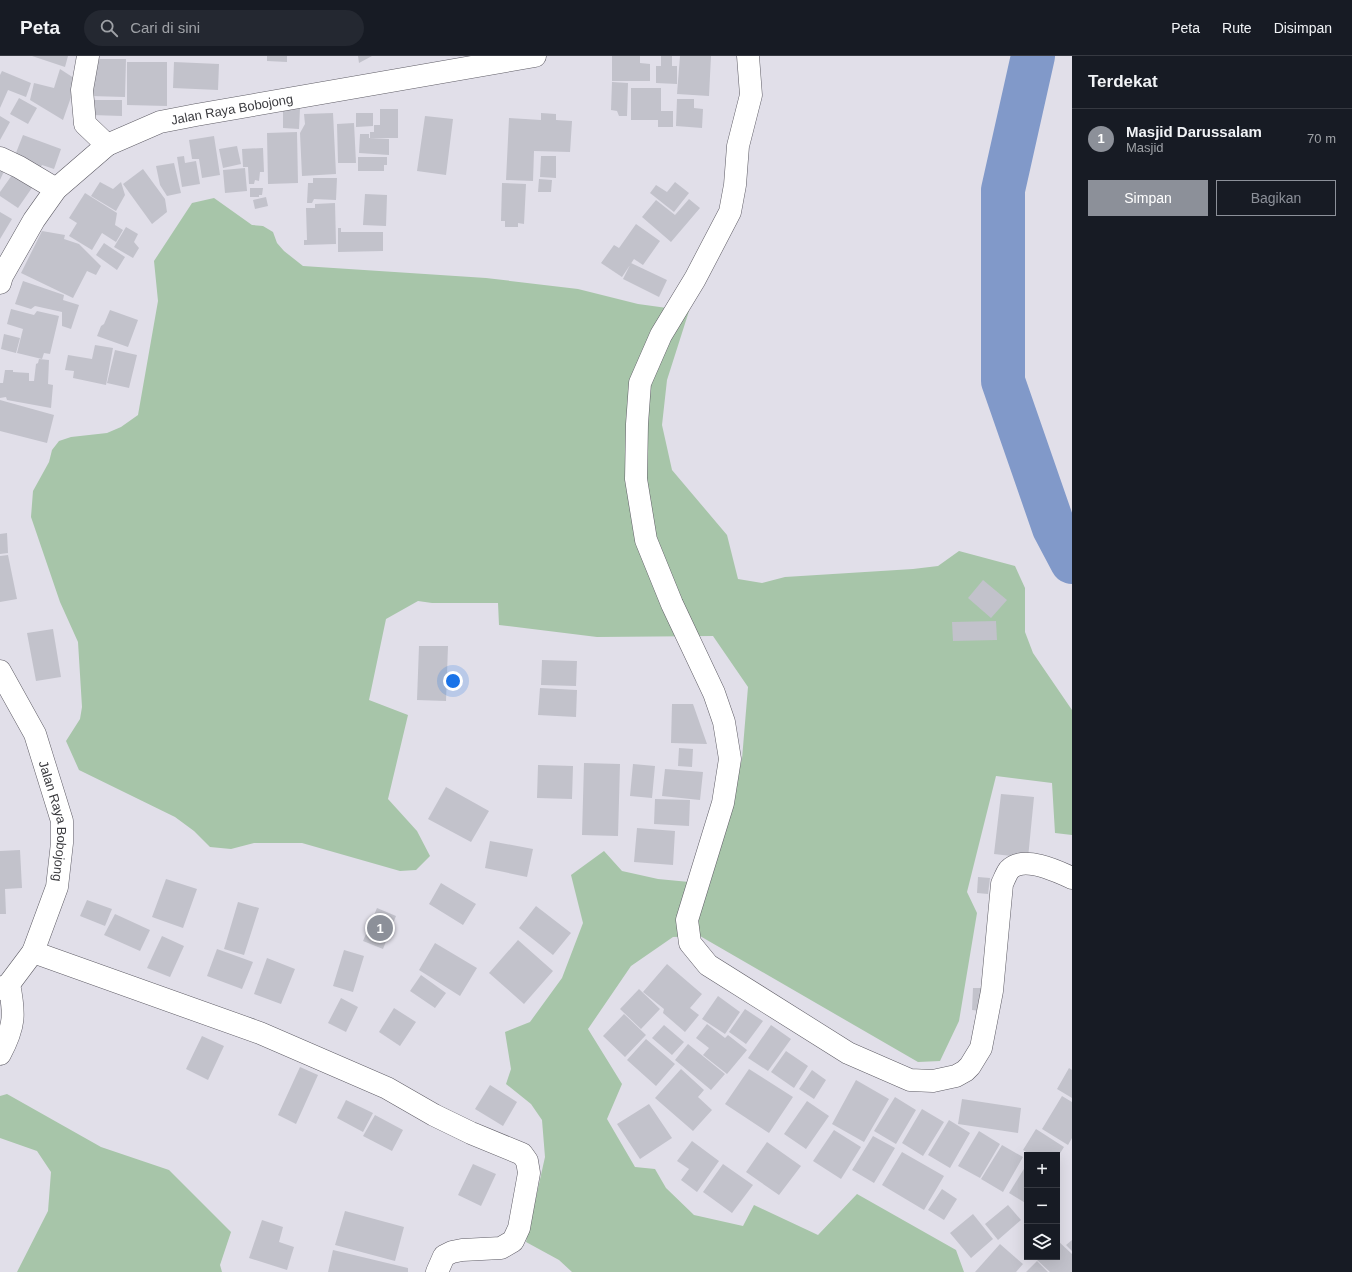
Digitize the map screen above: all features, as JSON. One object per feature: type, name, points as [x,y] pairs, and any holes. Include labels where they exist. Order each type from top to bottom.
[{"type":"street","points":[[88,56],[82,90],[85,124],[107,145]]},
{"type":"street","name":"Jalan Raya Bobojong","points":[[0,283],[2,276],[34,220],[56,189],[107,145],[160,122],[535,56]]},
{"type":"street","points":[[748,56],[751,95],[738,146],[735,185],[730,212],[695,279],[661,335],[640,383],[637,424],[636,479],[646,540],[672,604],[714,693],[724,722],[730,759],[723,803],[687,920],[690,943],[708,965],[848,1053],[910,1080],[933,1081],[956,1076],[965,1071],[975,1060],[981,1048],[992,991],[1002,884],[1008,870],[1014,866],[1024,864],[1039,865],[1072,878]]},
{"type":"street","points":[[0,158],[19,167],[56,189]]},
{"type":"street","name":"Jalan Raya Bobojong","points":[[0,671],[35,734],[62,821],[62,844],[57,887],[33,952],[4,987]]},
{"type":"street","points":[[33,952],[260,1033],[387,1088],[434,1115],[471,1133],[522,1154],[527,1161],[529,1173],[519,1228],[512,1241],[501,1248],[452,1252],[444,1256],[437,1272]]},
{"type":"street","points":[[0,1054],[8,1038],[13,1019],[12,1001],[4,987]]},
{"type":"green space","points":[[214,198],[252,225],[263,226],[273,232],[277,243],[284,251],[303,266],[486,278],[578,289],[638,304],[689,311],[667,380],[662,425],[672,470],[727,535],[738,579],[762,583],[785,577],[938,566],[959,551],[1015,566],[1025,588],[1025,632],[1033,653],[1072,710],[1072,835],[1055,833],[1052,783],[996,776],[967,892],[977,913],[959,1021],[940,1061],[918,1062],[700,936],[673,937],[631,966],[588,1029],[622,1084],[607,1119],[635,1167],[655,1169],[666,1188],[694,1215],[743,1226],[754,1205],[818,1235],[857,1194],[956,1250],[964,1272],[572,1272],[559,1260],[526,1242],[545,1157],[542,1120],[531,1104],[506,1084],[511,1069],[505,1032],[530,1022],[562,978],[583,923],[571,875],[604,851],[622,871],[658,879],[710,884],[742,759],[748,687],[713,636],[597,637],[499,625],[498,603],[432,603],[418,601],[386,619],[369,700],[408,715],[388,799],[417,831],[430,856],[416,870],[400,871],[302,843],[254,843],[231,849],[210,847],[194,831],[175,817],[79,770],[66,741],[80,719],[82,707],[78,642],[60,602],[31,517],[33,491],[49,462],[52,450],[59,441],[71,437],[107,433],[121,427],[138,415],[158,301],[154,261],[192,203]]},
{"type":"green space","points":[[7,1094],[101,1147],[169,1170],[231,1232],[220,1265],[222,1272],[17,1272],[48,1211],[51,1172],[37,1151],[0,1138],[0,1096]]},
{"type":"building","points":[[32,56],[68,56],[65,67]]},
{"type":"building","points":[[267,56],[287,56],[287,62],[267,61]]},
{"type":"building","points":[[358,56],[372,56],[359,63]]},
{"type":"building","points":[[612,56],[640,56],[640,63],[650,64],[650,81],[612,81]]},
{"type":"building","points":[[661,56],[672,56],[672,66],[677,66],[677,84],[656,83],[656,66],[661,66]]},
{"type":"building","points":[[680,56],[711,56],[709,96],[677,94]]},
{"type":"building","points":[[95,59],[126,59],[125,97],[90,96]]},
{"type":"building","points":[[127,62],[167,62],[167,106],[127,105]]},
{"type":"building","points":[[174,62],[219,64],[218,90],[173,88]]},
{"type":"building","points":[[60,69],[77,80],[63,120],[30,100],[34,83],[54,88]]},
{"type":"building","points":[[2,71],[31,83],[26,97],[8,90],[0,108],[0,75]]},
{"type":"building","points":[[612,82],[628,83],[627,116],[619,116],[617,111],[611,110]]},
{"type":"building","points":[[631,88],[661,88],[661,111],[673,111],[673,127],[658,127],[658,120],[631,120]]},
{"type":"building","points":[[19,98],[37,108],[28,124],[10,114]]},
{"type":"building","points":[[677,99],[694,99],[694,108],[703,109],[702,128],[676,126]]},
{"type":"building","points":[[92,100],[122,100],[122,116],[92,115]]},
{"type":"building","points":[[283,108],[300,108],[299,129],[283,128]]},
{"type":"building","points":[[380,109],[398,109],[398,138],[370,138],[370,132],[374,132],[374,125],[380,125]]},
{"type":"building","points":[[333,113],[336,174],[302,176],[300,133],[305,124],[304,114]]},
{"type":"building","points":[[356,113],[373,113],[373,126],[356,127]]},
{"type":"building","points":[[541,113],[556,114],[556,120],[572,121],[570,152],[534,151],[533,181],[506,180],[509,118],[541,120]]},
{"type":"building","points":[[0,116],[10,122],[0,140]]},
{"type":"building","points":[[425,116],[453,119],[446,175],[417,171]]},
{"type":"building","points":[[354,123],[356,163],[338,163],[337,124]]},
{"type":"building","points":[[297,132],[298,183],[268,184],[267,133]]},
{"type":"building","points":[[360,134],[369,134],[369,138],[389,139],[389,155],[359,153]]},
{"type":"building","points":[[23,135],[61,149],[54,169],[42,165],[39,170],[12,163]]},
{"type":"building","points":[[214,136],[220,175],[202,178],[199,159],[192,159],[189,140]]},
{"type":"building","points":[[237,146],[241,164],[223,168],[219,149]]},
{"type":"building","points":[[263,148],[264,172],[260,172],[259,181],[255,180],[254,184],[249,184],[248,167],[243,167],[242,149]]},
{"type":"building","points":[[184,156],[185,163],[196,161],[200,184],[182,187],[177,157]]},
{"type":"building","points":[[541,156],[556,156],[556,178],[540,177]]},
{"type":"building","points":[[358,157],[387,157],[387,165],[384,165],[384,171],[358,171]]},
{"type":"building","points":[[174,163],[181,193],[167,196],[160,185],[156,166]]},
{"type":"building","points":[[0,164],[6,167],[0,180]]},
{"type":"building","points":[[17,168],[36,182],[18,208],[0,196],[0,192]]},
{"type":"building","points":[[245,168],[247,191],[225,193],[223,170]]},
{"type":"building","points":[[143,169],[165,199],[167,212],[152,224],[123,184]]},
{"type":"building","points":[[313,178],[337,178],[336,200],[314,199],[312,203],[307,203],[308,183],[313,183]]},
{"type":"building","points":[[539,179],[552,180],[551,192],[538,192]]},
{"type":"building","points":[[100,182],[113,189],[121,182],[125,195],[116,211],[91,196]]},
{"type":"building","points":[[675,182],[689,193],[674,212],[650,193],[656,185],[667,192]]},
{"type":"building","points":[[502,183],[526,184],[524,224],[518,223],[518,227],[505,227],[505,221],[501,221]]},
{"type":"building","points":[[250,188],[263,188],[262,195],[259,195],[259,197],[250,197]]},
{"type":"building","points":[[85,193],[117,213],[115,225],[123,230],[116,242],[102,233],[92,250],[69,236],[77,223],[69,218]]},
{"type":"building","points":[[365,194],[387,195],[386,226],[363,225]]},
{"type":"building","points":[[266,197],[268,206],[255,209],[253,200]]},
{"type":"building","points":[[689,199],[700,208],[671,242],[642,217],[656,200],[675,215]]},
{"type":"building","points":[[335,203],[336,244],[304,245],[304,240],[307,240],[306,208],[315,208],[315,204]]},
{"type":"building","points":[[0,212],[12,219],[0,239]]},
{"type":"building","points":[[636,224],[660,241],[643,265],[634,259],[622,277],[601,263],[614,245],[619,248]]},
{"type":"building","points":[[126,227],[138,234],[134,242],[139,248],[133,258],[114,247]]},
{"type":"building","points":[[338,228],[341,228],[341,232],[383,232],[383,251],[338,252]]},
{"type":"building","points":[[42,231],[65,235],[64,239],[79,244],[101,266],[96,275],[87,271],[73,298],[21,273]]},
{"type":"building","points":[[104,243],[125,257],[117,270],[96,255]]},
{"type":"building","points":[[631,263],[667,280],[659,297],[623,279]]},
{"type":"building","points":[[23,281],[64,295],[63,300],[79,305],[71,329],[62,326],[62,312],[35,306],[31,309],[15,304]]},
{"type":"building","points":[[11,309],[34,315],[37,311],[59,316],[50,354],[44,353],[42,359],[17,353],[23,329],[7,324]]},
{"type":"building","points":[[110,310],[138,320],[128,347],[97,336]]},
{"type":"building","points":[[4,334],[20,338],[16,353],[1,349]]},
{"type":"building","points":[[95,345],[113,348],[106,385],[73,378],[74,371],[65,370],[68,355],[92,359]]},
{"type":"building","points":[[115,350],[137,355],[129,388],[107,383]]},
{"type":"building","points":[[39,359],[49,360],[48,384],[53,385],[51,408],[7,400],[6,397],[0,398],[0,383],[3,383],[5,370],[29,373],[29,381],[34,381],[36,364],[38,363]]},
{"type":"building","points":[[0,400],[54,415],[47,443],[0,431]]},
{"type":"building","points":[[7,533],[8,553],[0,554],[0,534]]},
{"type":"building","points":[[8,555],[17,599],[0,602],[0,556]]},
{"type":"building","points":[[983,580],[1007,600],[991,618],[968,598]]},
{"type":"building","points":[[996,621],[997,640],[953,641],[952,622]]},
{"type":"building","points":[[53,629],[61,677],[36,681],[27,633]]},
{"type":"building","points":[[419,646],[448,646],[446,701],[417,700]]},
{"type":"building","points":[[542,660],[577,661],[576,686],[541,685]]},
{"type":"building","points":[[540,688],[577,690],[576,717],[538,715]]},
{"type":"building","points":[[672,704],[693,704],[707,744],[671,743]]},
{"type":"building","points":[[679,748],[693,749],[692,767],[678,766]]},
{"type":"building","points":[[584,763],[620,764],[618,836],[582,835]]},
{"type":"building","points":[[633,764],[655,766],[652,798],[630,796]]},
{"type":"building","points":[[538,765],[573,766],[572,799],[537,798]]},
{"type":"building","points":[[665,769],[703,772],[700,800],[662,796]]},
{"type":"building","points":[[446,787],[489,811],[471,842],[428,819]]},
{"type":"building","points":[[1001,794],[1034,797],[1028,858],[994,854]]},
{"type":"building","points":[[655,799],[690,800],[689,826],[654,824]]},
{"type":"building","points":[[637,828],[675,831],[673,865],[634,862]]},
{"type":"building","points":[[490,841],[533,849],[527,877],[485,868]]},
{"type":"building","points":[[20,850],[22,888],[5,889],[6,914],[0,914],[0,851]]},
{"type":"building","points":[[978,877],[990,878],[988,894],[977,893]]},
{"type":"building","points":[[166,879],[197,889],[183,928],[152,917]]},
{"type":"building","points":[[441,883],[476,904],[463,925],[429,904]]},
{"type":"building","points":[[87,900],[112,909],[105,926],[80,916]]},
{"type":"building","points":[[238,902],[259,908],[244,955],[224,949]]},
{"type":"building","points":[[536,906],[571,933],[553,955],[519,928]]},
{"type":"building","points":[[377,908],[396,916],[383,949],[363,941]]},
{"type":"building","points":[[115,914],[150,930],[140,951],[104,935]]},
{"type":"building","points":[[162,936],[184,946],[170,977],[147,968]]},
{"type":"building","points":[[518,940],[553,971],[524,1004],[489,973]]},
{"type":"building","points":[[435,943],[477,968],[460,996],[419,970]]},
{"type":"building","points":[[217,949],[253,962],[242,989],[207,976]]},
{"type":"building","points":[[344,950],[364,956],[353,992],[333,986]]},
{"type":"building","points":[[267,958],[295,969],[281,1004],[254,994]]},
{"type":"building","points":[[667,964],[702,994],[690,1008],[699,1015],[685,1032],[663,1013],[664,1009],[643,992]]},
{"type":"building","points":[[421,975],[446,993],[435,1008],[410,991]]},
{"type":"building","points":[[973,988],[983,988],[982,1011],[972,1010]]},
{"type":"building","points":[[639,989],[660,1009],[641,1029],[620,1009]]},
{"type":"building","points":[[718,996],[740,1012],[725,1034],[702,1019]]},
{"type":"building","points":[[341,998],[358,1007],[346,1032],[328,1023]]},
{"type":"building","points":[[394,1008],[416,1022],[400,1046],[379,1032]]},
{"type":"building","points":[[745,1009],[763,1021],[746,1044],[729,1032]]},
{"type":"building","points":[[624,1014],[646,1035],[625,1057],[603,1036]]},
{"type":"building","points":[[707,1024],[725,1038],[728,1035],[747,1050],[727,1074],[703,1055],[709,1048],[696,1038]]},
{"type":"building","points":[[664,1025],[684,1042],[672,1055],[652,1038]]},
{"type":"building","points":[[771,1025],[791,1039],[768,1071],[748,1058]]},
{"type":"building","points":[[202,1036],[224,1046],[208,1080],[186,1069]]},
{"type":"building","points":[[646,1039],[675,1064],[656,1086],[627,1060]]},
{"type":"building","points":[[688,1044],[725,1074],[711,1090],[675,1060]]},
{"type":"building","points":[[786,1051],[808,1066],[794,1088],[771,1072]]},
{"type":"building","points":[[300,1067],[318,1075],[296,1124],[278,1115]]},
{"type":"building","points":[[1069,1068],[1072,1070],[1072,1098],[1057,1089]]},
{"type":"building","points":[[681,1069],[704,1090],[698,1097],[712,1110],[693,1131],[655,1098]]},
{"type":"building","points":[[749,1069],[793,1097],[769,1133],[725,1104]]},
{"type":"building","points":[[812,1070],[826,1080],[814,1099],[799,1089]]},
{"type":"building","points":[[856,1080],[889,1099],[864,1142],[832,1124]]},
{"type":"building","points":[[490,1085],[517,1102],[503,1126],[475,1109]]},
{"type":"building","points":[[1062,1096],[1072,1102],[1072,1138],[1068,1145],[1042,1129]]},
{"type":"building","points":[[895,1097],[916,1110],[896,1144],[874,1131]]},
{"type":"building","points":[[962,1099],[1021,1108],[1018,1133],[958,1124]]},
{"type":"building","points":[[346,1100],[373,1113],[363,1132],[337,1118]]},
{"type":"building","points":[[807,1101],[829,1116],[806,1149],[784,1134]]},
{"type":"building","points":[[649,1104],[672,1138],[640,1159],[617,1124]]},
{"type":"building","points":[[922,1109],[944,1122],[923,1156],[902,1143]]},
{"type":"building","points":[[375,1115],[403,1130],[392,1151],[363,1136]]},
{"type":"building","points":[[949,1120],[970,1133],[950,1168],[928,1155]]},
{"type":"building","points":[[1036,1129],[1064,1147],[1060,1153],[1060,1152],[1026,1152],[1023,1150]]},
{"type":"building","points":[[834,1130],[861,1147],[841,1179],[813,1161]]},
{"type":"building","points":[[979,1131],[1000,1144],[980,1178],[958,1166]]},
{"type":"building","points":[[873,1136],[895,1148],[874,1183],[852,1170]]},
{"type":"building","points":[[692,1141],[719,1161],[697,1192],[681,1180],[689,1169],[677,1161]]},
{"type":"building","points":[[767,1142],[801,1166],[779,1195],[746,1172]]},
{"type":"building","points":[[1002,1145],[1023,1157],[1003,1192],[981,1179]]},
{"type":"building","points":[[902,1152],[944,1176],[924,1210],[882,1185]]},
{"type":"building","points":[[473,1164],[496,1174],[481,1206],[458,1195]]},
{"type":"building","points":[[723,1164],[753,1185],[732,1213],[703,1192]]},
{"type":"building","points":[[1024,1169],[1024,1202],[1009,1193]]},
{"type":"building","points":[[942,1189],[957,1199],[944,1220],[928,1210]]},
{"type":"building","points":[[1008,1205],[1021,1220],[998,1240],[985,1224]]},
{"type":"building","points":[[345,1211],[404,1227],[395,1261],[335,1245]]},
{"type":"building","points":[[973,1214],[993,1239],[971,1258],[950,1233]]},
{"type":"building","points":[[262,1220],[283,1227],[279,1242],[294,1247],[287,1270],[249,1258]]},
{"type":"building","points":[[1072,1240],[1072,1251],[1066,1245]]},
{"type":"building","points":[[1060,1243],[1072,1254],[1072,1272],[1050,1272],[1037,1260],[1060,1260]]},
{"type":"building","points":[[1000,1244],[1023,1264],[1016,1272],[975,1272]]},
{"type":"building","points":[[333,1250],[408,1268],[408,1272],[328,1272]]},
{"type":"building","points":[[1037,1261],[1048,1272],[1026,1272]]},
{"type":"waterway","points":[[1033,56],[1003,190],[1003,381],[1054,528],[1072,562]]},
{"type":"place","name":"Masjid Darussalam","points":[[380,928]]}]
